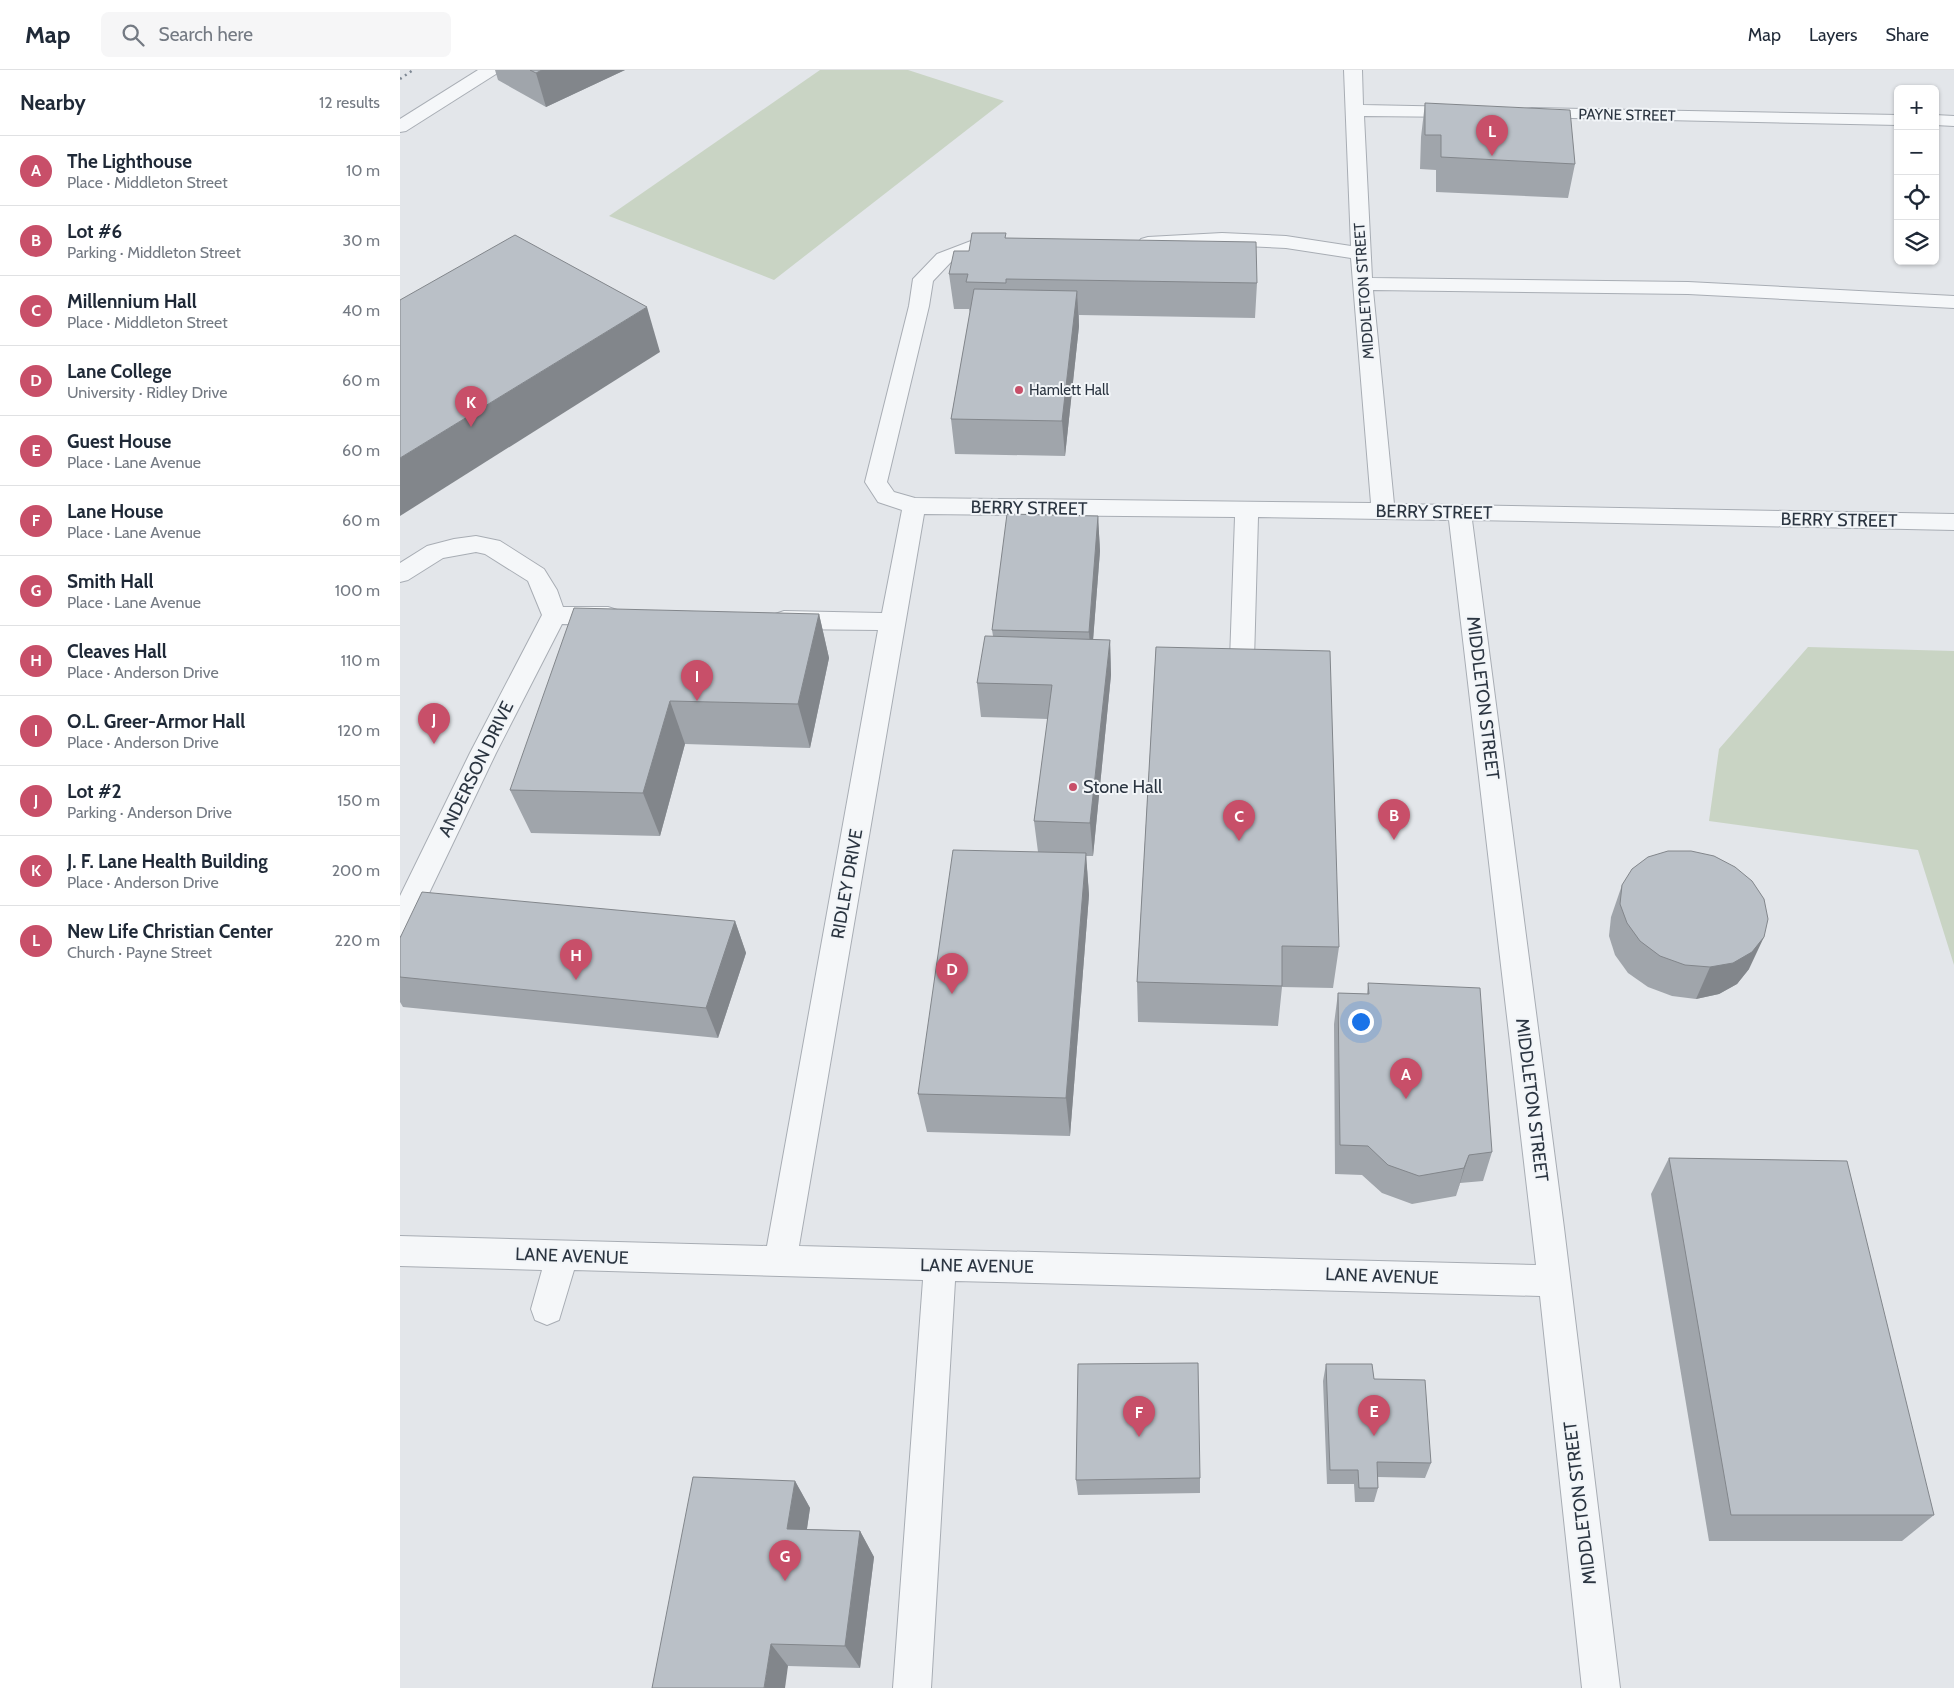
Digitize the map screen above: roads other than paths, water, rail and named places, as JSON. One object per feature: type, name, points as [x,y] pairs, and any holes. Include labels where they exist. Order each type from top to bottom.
[{"type":"street","points":[[400,127],[490,70]]},
{"type":"street","name":"MIDDLETON STREET","points":[[1353,70],[1362,284],[1383,511]]},
{"type":"street","points":[[1356,110],[1479,112]]},
{"type":"street","name":"PAYNE STREET","points":[[1518,113],[1894,120]]},
{"type":"street","points":[[1939,120],[1954,121]]},
{"type":"street","points":[[1128,243],[1222,239],[1286,242],[1361,254]]},
{"type":"street","name":"BERRY STREET","points":[[1025,245],[971,247],[944,258],[923,279],[919,306],[876,482],[886,497],[914,506],[1383,511],[1954,522]]},
{"type":"street","points":[[1362,284],[1688,288],[1954,302]]},
{"type":"street","name":"RIDLEY DRIVE","points":[[780,1262],[914,506]]},
{"type":"street","points":[[1242,660],[1246,511]]},
{"type":"street","name":"MIDDLETON STREET","points":[[1460,513],[1602,1688]]},
{"type":"street","points":[[400,574],[436,552],[476,544],[492,547],[536,575],[554,615],[631,616]]},
{"type":"street","name":"ANDERSON DRIVE","points":[[400,925],[483,753],[554,615]]},
{"type":"street","points":[[765,619],[892,622]]},
{"type":"street","name":"LANE AVENUE","points":[[400,1251],[1554,1281]]},
{"type":"street","points":[[547,1309],[562,1256]]},
{"type":"street","points":[[912,1688],[940,1265]]},
{"type":"railway","points":[[400,79],[413,70]]},
{"type":"place","name":"New Life Christian Center","points":[[1492,156]]},
{"type":"place","name":"Hamlett Hall","points":[[1019,390]]},
{"type":"place","name":"J. F. Lane Health Building","points":[[471,427]]},
{"type":"place","name":"O.L. Greer-Armor Hall","points":[[697,701]]},
{"type":"place","name":"Lot #2","points":[[434,744]]},
{"type":"place","name":"Stone Hall","points":[[1073,787]]},
{"type":"place","name":"Lot #6","points":[[1394,840]]},
{"type":"place","name":"Millennium Hall","points":[[1239,841]]},
{"type":"place","name":"Cleaves Hall","points":[[576,980]]},
{"type":"place","name":"Lane College","points":[[952,994]]},
{"type":"place","name":"The Lighthouse","points":[[1406,1099]]},
{"type":"place","name":"Guest House","points":[[1374,1436]]},
{"type":"place","name":"Lane House","points":[[1139,1437]]},
{"type":"place","name":"Smith Hall","points":[[785,1581]]}]
